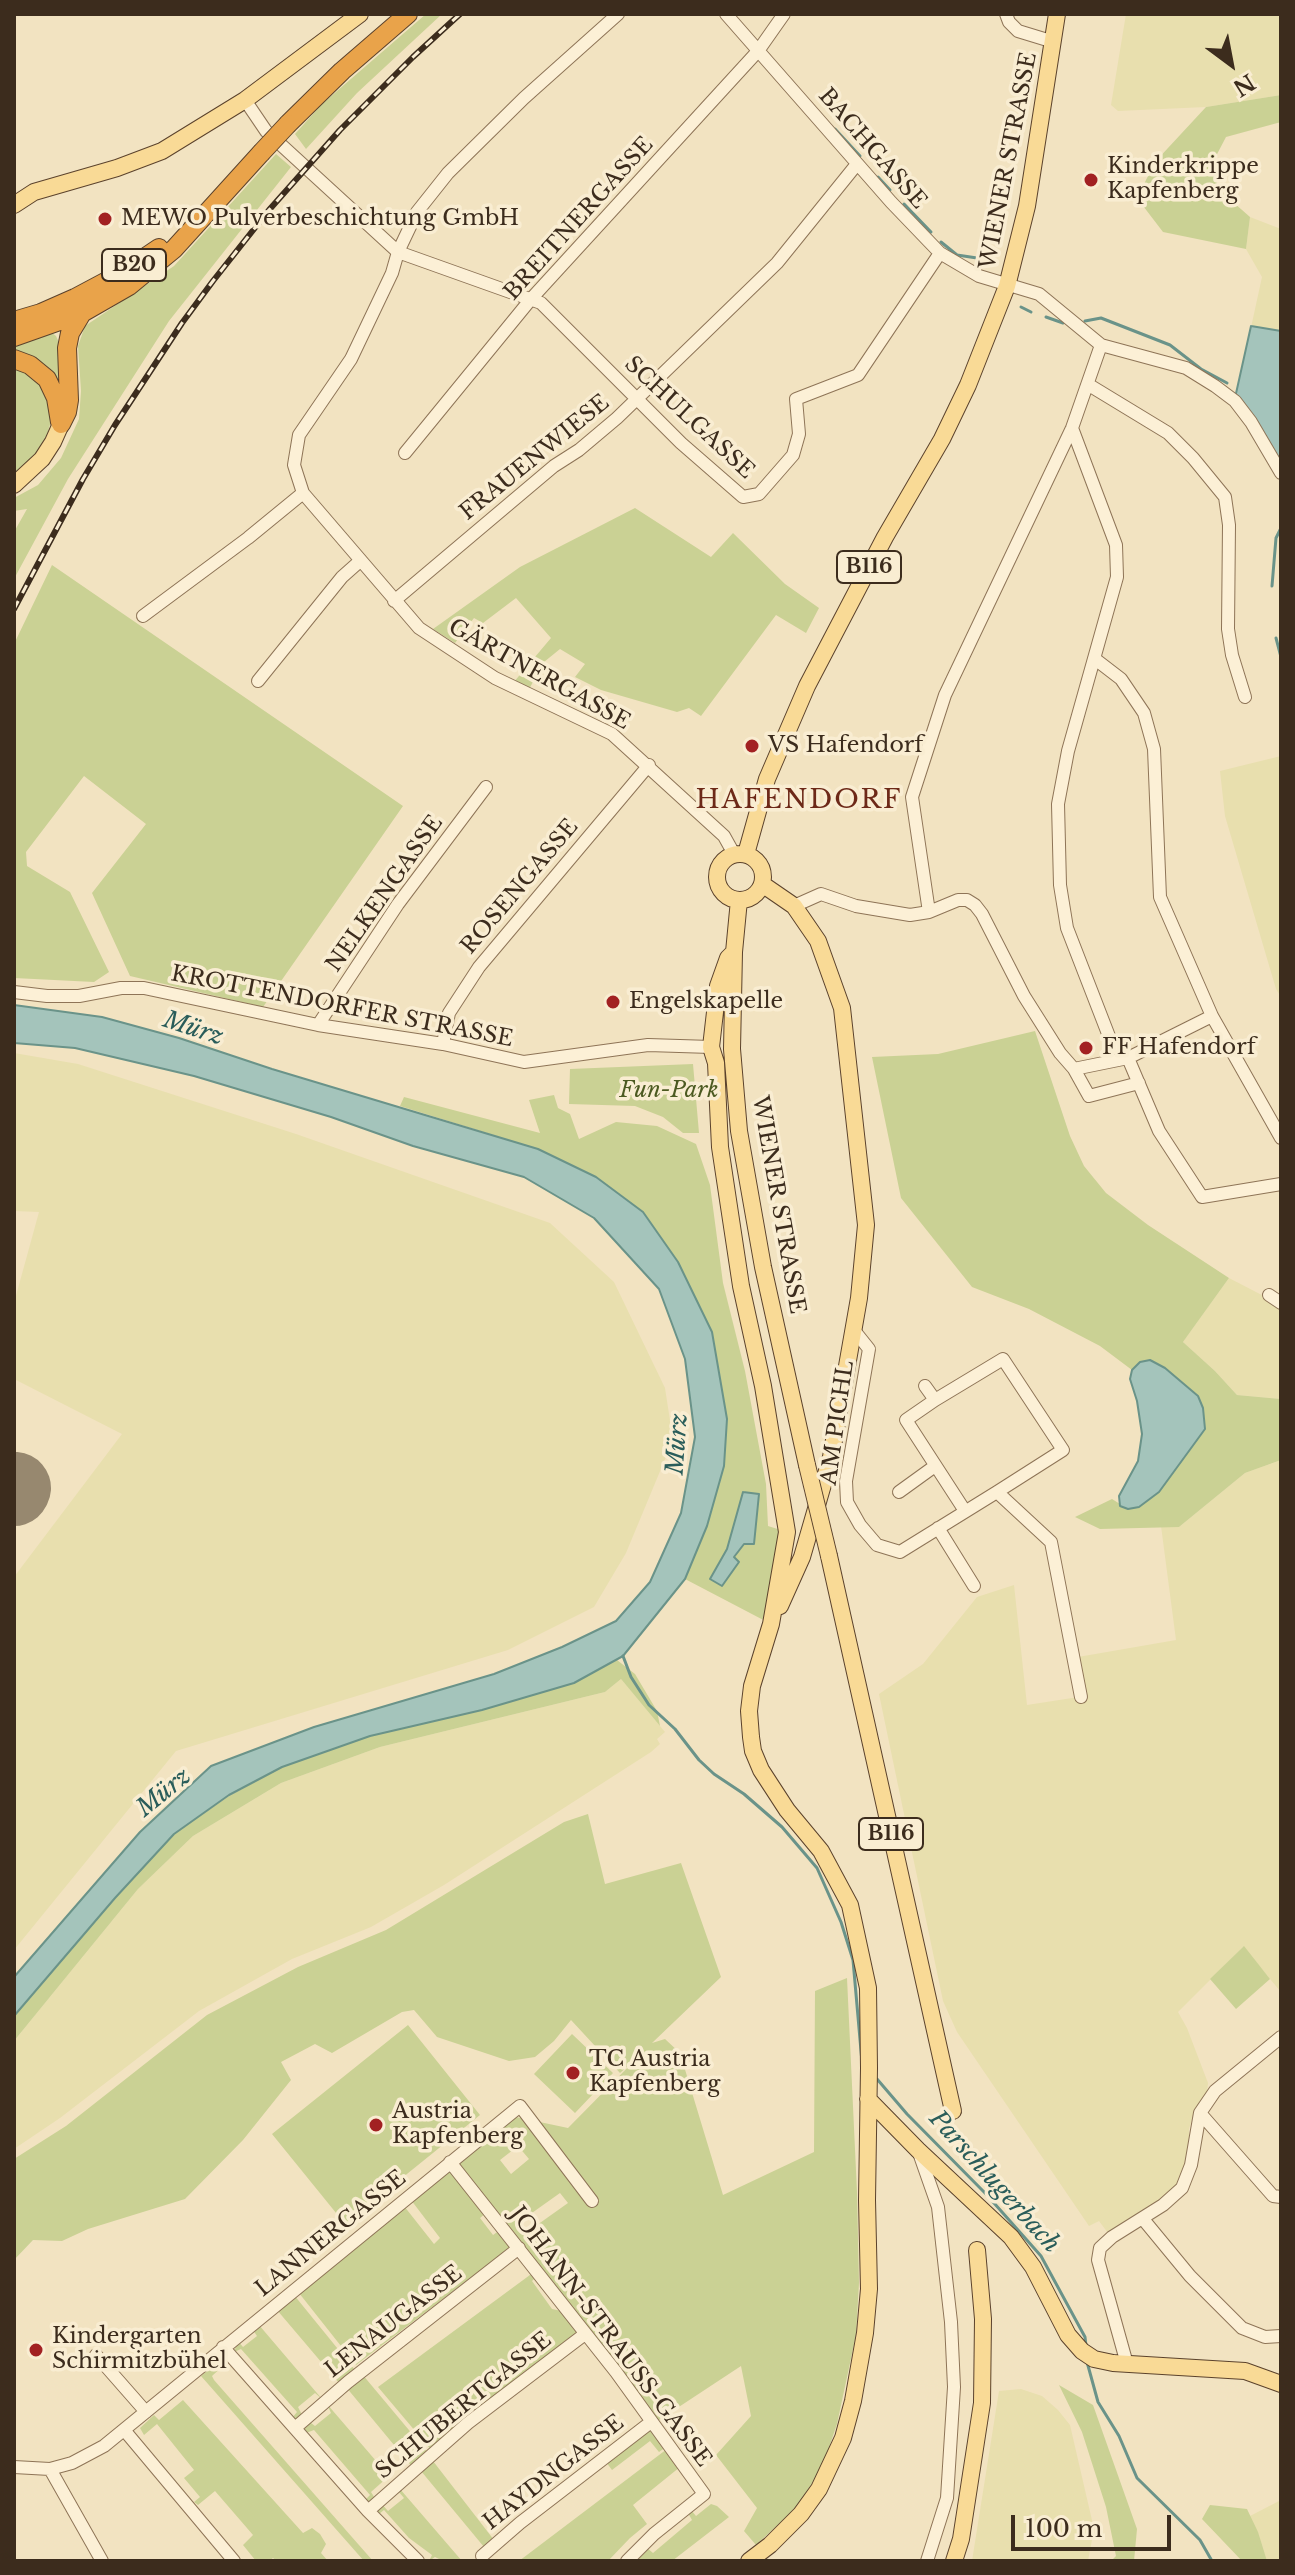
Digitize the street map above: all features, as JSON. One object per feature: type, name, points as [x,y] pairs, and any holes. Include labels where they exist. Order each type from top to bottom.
[{"type":"highway","name":"B20","points":[[14,337],[48,319],[168,242],[217,200],[342,71],[408,14]]},
{"type":"highway","name":"B20","points":[[14,321],[82,313],[129,286],[163,259],[205,217],[217,200]]},
{"type":"highway","points":[[61,424],[69,400],[67,348],[70,333],[82,313]]},
{"type":"highway","points":[[48,319],[67,348]]},
{"type":"highway","points":[[14,359],[30,365],[47,379],[56,398],[61,424]]},
{"type":"main road","points":[[14,205],[34,192],[117,168],[162,151],[245,100],[360,14]]},
{"type":"main road","name":"WIENER STRASSE","points":[[740,854],[767,779],[807,686],[879,549],[942,439],[968,385],[1007,286],[1027,206],[1057,14]]},
{"type":"main road","points":[[14,485],[42,459],[61,424]]},
{"type":"main road","points":[[739,900],[754,896],[762,884],[762,867],[756,859],[740,854]]},
{"type":"main road","name":"B116","points":[[739,900],[724,894],[717,880],[720,864],[740,854]]},
{"type":"main road","points":[[762,884],[796,908],[818,941],[842,1008],[866,1225],[853,1329],[831,1457],[802,1557],[771,1624]]},
{"type":"main road","name":"WIENER STRASSE","points":[[739,900],[734,952],[732,1049],[739,1131],[763,1267],[953,2111]]},
{"type":"main road","points":[[734,952],[728,958],[718,986],[711,1047],[716,1063],[720,1147],[739,1272],[763,1386],[787,1532],[771,1624],[752,1686],[749,1711],[753,1751],[775,1792],[821,1851],[850,1905],[868,1988],[869,2289],[853,2401],[843,2438],[819,2489],[782,2534],[749,2561]]},
{"type":"main road","points":[[787,1532],[810,1529]]},
{"type":"main road","points":[[868,2099],[1011,2237],[1033,2267],[1068,2335],[1088,2355],[1127,2364],[1245,2371],[1281,2384]]},
{"type":"main road","points":[[954,2561],[961,2539],[982,2403],[983,2319],[977,2250]]},
{"type":"street","name":"GÄRTNERGASSE","points":[[618,14],[524,98],[448,173],[417,212],[351,359],[299,435],[294,465],[303,493],[419,628],[468,661],[525,693],[608,732],[649,765],[740,854]]},
{"type":"street","name":"BACHGASSE","points":[[726,14],[857,164],[940,253],[979,276],[1039,294],[1101,345]]},
{"type":"street","name":"BREITNERGASSE","points":[[405,453],[531,299],[758,51],[784,14]]},
{"type":"street","name":"WIENER STRASSE","points":[[1006,14],[1018,31],[1054,42]]},
{"type":"street","points":[[245,100],[266,131],[398,252]]},
{"type":"street","name":"FRAUENWIESE","points":[[394,601],[554,466],[598,434],[636,399],[777,263],[857,164]]},
{"type":"street","name":"SCHULGASSE","points":[[398,252],[541,303],[727,485],[739,495],[754,497],[793,455],[799,434],[796,399],[858,375],[940,253]]},
{"type":"street","points":[[929,912],[912,797],[945,695],[1072,428],[1101,345],[1186,368],[1215,386],[1243,411],[1281,473]]},
{"type":"street","points":[[1089,385],[1168,433],[1225,497],[1229,525],[1228,629],[1232,655],[1245,697]]},
{"type":"street","points":[[1072,428],[1116,545],[1117,577],[1068,751],[1058,804],[1060,885],[1067,928],[1112,1044],[1128,1058],[1159,1131],[1202,1197],[1281,1184]]},
{"type":"street","points":[[143,616],[238,546],[303,493]]},
{"type":"street","points":[[258,681],[342,577],[360,561]]},
{"type":"street","points":[[1095,659],[1121,679],[1144,713],[1154,749],[1160,897],[1212,1016],[1281,1138]]},
{"type":"street","name":"ROSENGASSE","points":[[443,1044],[449,1013],[479,967],[649,765]]},
{"type":"street","name":"NELKENGASSE","points":[[318,1025],[398,904],[486,787]]},
{"type":"street","points":[[796,908],[821,894],[875,910],[910,915],[967,900],[975,905],[1030,1008],[1074,1069],[1089,1096],[1139,1083]]},
{"type":"street","name":"KROTTENDORFER STRASSE","points":[[14,992],[79,996],[121,988],[144,988],[318,1025],[443,1044],[524,1062],[648,1045],[711,1047]]},
{"type":"street","points":[[1074,1069],[1128,1058],[1212,1016]]},
{"type":"street","points":[[1269,1295],[1281,1303]]},
{"type":"street","name":"AM PICHL","points":[[853,1329],[869,1349],[846,1481],[847,1502],[860,1525],[877,1545],[900,1552],[1063,1450],[1003,1359],[935,1400],[906,1420],[965,1511]]},
{"type":"street","points":[[925,1386],[935,1400]]},
{"type":"street","points":[[899,1492],[935,1466]]},
{"type":"street","points":[[997,1492],[1051,1542],[1081,1697]]},
{"type":"street","points":[[938,1528],[974,1586]]},
{"type":"street","points":[[1127,2364],[1097,2254],[1112,2237],[1163,2205],[1185,2184],[1200,2113],[1215,2091],[1281,2037]]},
{"type":"street","name":"LANNERGASSE","points":[[50,2469],[72,2463],[125,2431],[223,2347],[520,2106],[592,2201]]},
{"type":"street","points":[[1200,2113],[1273,2196],[1281,2197]]},
{"type":"street","points":[[918,2150],[938,2207],[951,2322],[954,2387],[947,2498],[927,2561]]},
{"type":"street","name":"JOHANN-STRAUSS-GASSE","points":[[450,2162],[585,2334],[704,2494],[654,2534],[627,2561]]},
{"type":"street","points":[[1143,2219],[1190,2276],[1242,2328],[1265,2337],[1281,2336]]},
{"type":"street","name":"LENAUGASSE","points":[[295,2428],[348,2382],[519,2248]]},
{"type":"street","name":"SCHUBERTGASSE","points":[[368,2511],[468,2423],[585,2334]]},
{"type":"street","points":[[223,2347],[368,2511],[418,2561]]},
{"type":"street","points":[[96,2355],[146,2412]]},
{"type":"street","name":"HAYDNGASSE","points":[[483,2555],[651,2422]]},
{"type":"street","points":[[125,2431],[234,2561]]},
{"type":"street","points":[[14,2467],[50,2469],[102,2561]]},
{"type":"shaded area","points":[[1126,14],[1281,14],[1281,95],[1206,107],[1118,111],[1111,105]]},
{"type":"shaded area","points":[[1250,217],[1281,229],[1281,464],[1235,401],[1262,277],[1246,249]]},
{"type":"shaded area","points":[[1281,756],[1281,997],[1276,989],[1225,816],[1220,771]]},
{"type":"shaded area","points":[[14,1053],[78,1064],[296,1134],[550,1223],[614,1282],[665,1388],[673,1440],[626,1553],[594,1607],[508,1650],[176,1751],[14,1950],[14,1577],[122,1434],[16,1380],[14,1382],[14,1303],[39,1212],[14,1211]]},
{"type":"shaded area","points":[[1229,1278],[1281,1305],[1281,1399],[1237,1395],[1183,1342]]},
{"type":"shaded area","points":[[1281,1460],[1281,1992],[1243,1947],[1178,2012],[1208,2083],[1207,2093],[1195,2109],[1189,2129],[1189,2161],[1181,2181],[1161,2200],[1108,2233],[1099,2221],[1089,2226],[957,2032],[943,2001],[879,1694],[923,1664],[977,1597],[1014,1585],[1027,1705],[1085,1696],[1078,1657],[1176,1640],[1161,1526],[1179,1527],[1245,1473]]},
{"type":"shaded area","points":[[621,1679],[665,1732],[657,1739],[660,1744],[651,1752],[444,1885],[371,1927],[292,1959],[199,2011],[60,2118],[14,2149],[14,2041],[138,1889],[193,1836],[281,1783],[380,1747],[605,1692]]},
{"type":"shaded area","points":[[1021,2389],[1042,2396],[1070,2425],[1094,2529],[1088,2561],[972,2561],[999,2391]]},
{"type":"shaded area","points":[[1281,2500],[1281,2561],[1267,2561],[1250,2516]]},
{"type":"green space","points":[[426,14],[442,14],[357,93],[306,149],[295,134],[322,104]]},
{"type":"green space","points":[[1281,95],[1281,122],[1226,137],[1215,158],[1217,188],[1250,217],[1246,249],[1163,232],[1137,198],[1155,162],[1206,107]]},
{"type":"green space","points":[[276,154],[291,167],[169,321],[68,479],[14,579],[14,532],[27,509],[14,511],[14,498],[38,485],[61,458],[79,419],[78,346],[85,326],[174,266]]},
{"type":"green space","points":[[51,332],[60,345],[64,388],[14,352],[14,343]]},
{"type":"green space","points":[[14,366],[36,378],[52,402],[47,435],[39,450],[14,475]]},
{"type":"green space","points":[[635,508],[711,557],[733,533],[785,584],[819,608],[806,633],[776,615],[701,716],[689,708],[677,712],[601,690],[575,677],[585,664],[560,649],[544,662],[528,691],[513,683],[551,638],[516,598],[483,623],[474,618],[455,643],[433,629],[520,567]]},
{"type":"green space","points":[[52,565],[403,806],[263,1007],[130,976],[92,893],[146,824],[84,776],[26,852],[27,866],[70,892],[109,972],[94,982],[14,978],[14,644]]},
{"type":"green space","points":[[1035,1031],[1070,1136],[1084,1166],[1106,1193],[1148,1225],[1229,1278],[1183,1342],[1237,1395],[1281,1399],[1281,1460],[1245,1473],[1179,1527],[1100,1529],[1075,1517],[1112,1499],[1128,1509],[1159,1492],[1188,1452],[1140,1362],[1132,1370],[1100,1346],[1029,1309],[972,1287],[901,1198],[872,1057],[938,1054]]},
{"type":"green space","name":"Fun-Park","points":[[693,1064],[699,1133],[683,1133],[663,1117],[635,1106],[569,1104],[570,1069]]},
{"type":"green space","points":[[554,1095],[558,1108],[570,1114],[579,1139],[616,1122],[657,1126],[696,1144],[710,1185],[723,1283],[745,1371],[766,1484],[768,1526],[787,1532],[771,1624],[685,1579],[707,1526],[724,1466],[727,1419],[678,1262],[643,1212],[596,1177],[538,1149],[400,1106],[404,1097],[540,1133],[529,1100]]},
{"type":"green space","points":[[617,1660],[635,1674],[657,1711],[660,1726],[621,1679],[605,1692],[380,1747],[281,1783],[193,1836],[138,1889],[14,2041],[14,2016],[115,1898],[174,1834],[229,1796],[282,1767],[370,1736],[482,1710],[574,1683]]},
{"type":"green space","points":[[588,1814],[605,1884],[681,1863],[721,1977],[652,2043],[665,2039],[680,2053],[723,2195],[814,2152],[815,1991],[847,1978],[857,2192],[859,2283],[856,2335],[837,2424],[822,2468],[795,2509],[756,2545],[744,2531],[757,2508],[716,2455],[751,2416],[741,2366],[656,2422],[457,2164],[516,2117],[568,2128],[640,2055],[620,2073],[571,2020],[554,2041],[535,2057],[509,2061],[437,2037],[414,2010],[402,2012],[332,2053],[315,2044],[281,2062],[291,2080],[243,2140],[185,2199],[88,2229],[62,2241],[33,2240],[14,2260],[14,2159],[66,2126],[207,2015],[298,1967],[386,1930],[564,1822]],"holes":[[[518,2146],[529,2159],[511,2174],[500,2160]],[[560,2193],[568,2203],[523,2235],[515,2225]]]},
{"type":"green space","points":[[1244,1946],[1270,1979],[1236,2009],[1210,1979]]},
{"type":"green space","name":"Austria Kapfenberg","points":[[408,2025],[480,2115],[345,2224],[272,2134]]},
{"type":"green space","name":"TC Austria Kapfenberg","points":[[572,2034],[613,2073],[575,2113],[534,2074]]},
{"type":"green space","points":[[449,2170],[486,2213],[480,2218],[493,2235],[500,2230],[511,2244],[510,2248],[356,2365],[299,2293],[404,2206],[434,2244],[440,2238],[411,2200]]},
{"type":"green space","points":[[534,2272],[537,2276],[532,2281],[552,2309],[566,2312],[579,2333],[432,2451],[378,2387]]},
{"type":"green space","points":[[294,2295],[355,2370],[339,2383],[277,2310]]},
{"type":"green space","points":[[259,2325],[322,2399],[315,2393],[298,2407],[302,2415],[297,2419],[292,2418],[297,2412],[241,2349],[234,2352],[238,2341],[243,2347],[257,2336],[253,2330]]},
{"type":"green space","points":[[220,2360],[224,2365],[212,2376],[214,2380],[373,2561],[364,2561],[201,2376]]},
{"type":"green space","points":[[362,2374],[429,2454],[413,2468],[346,2387]]},
{"type":"green space","points":[[1059,2385],[1093,2405],[1137,2529],[1134,2561],[1111,2561],[1116,2556],[1106,2507],[1082,2432]]},
{"type":"green space","points":[[183,2400],[303,2533],[312,2528],[320,2534],[326,2544],[321,2553],[328,2561],[277,2561],[273,2558],[256,2561],[243,2545],[253,2535],[215,2491],[198,2505],[194,2502],[200,2497],[184,2478],[194,2470],[157,2424],[144,2435],[140,2428],[154,2415],[159,2420]]},
{"type":"green space","points":[[327,2404],[389,2476],[371,2492],[376,2500],[365,2500],[370,2495],[314,2430],[306,2433],[303,2430],[307,2420],[315,2426],[331,2413]]},
{"type":"green space","points":[[652,2429],[666,2447],[659,2452],[650,2441],[612,2470],[606,2462]]},
{"type":"green space","points":[[667,2449],[680,2467],[633,2505],[647,2524],[608,2561],[519,2561]]},
{"type":"green space","points":[[433,2461],[494,2540],[484,2547],[421,2471]]},
{"type":"green space","points":[[400,2489],[462,2561],[443,2561],[435,2557],[429,2561],[432,2555],[409,2538],[384,2510],[379,2514],[377,2511],[381,2503],[388,2511],[404,2498],[398,2491]]},
{"type":"green space","points":[[711,2504],[729,2517],[672,2561],[632,2561],[646,2547],[653,2553],[692,2520],[688,2513],[691,2510],[696,2516]]},
{"type":"green space","points":[[1210,2505],[1247,2509],[1267,2561],[1242,2561],[1202,2519]]},
{"type":"water","points":[[1251,326],[1281,331],[1281,461],[1235,398]]},
{"type":"water","name":"Mürz","points":[[14,1005],[102,1017],[179,1038],[538,1149],[596,1177],[643,1212],[678,1262],[712,1332],[727,1419],[724,1466],[707,1526],[685,1579],[623,1656],[574,1683],[482,1710],[370,1736],[282,1767],[229,1795],[174,1834],[14,2016],[14,1977],[140,1832],[211,1766],[314,1727],[494,1674],[616,1621],[650,1582],[681,1513],[695,1437],[685,1359],[659,1289],[594,1218],[524,1177],[413,1146],[331,1117],[194,1076],[75,1048],[14,1043]]},
{"type":"water","points":[[1150,1360],[1165,1368],[1198,1396],[1203,1408],[1205,1429],[1159,1492],[1139,1507],[1128,1509],[1120,1506],[1119,1496],[1138,1461],[1142,1434],[1130,1379],[1132,1370],[1140,1362]]},
{"type":"water","points":[[743,1492],[759,1494],[754,1544],[744,1544],[734,1557],[739,1562],[722,1586],[710,1579],[727,1549]]},
{"type":"waterway","points":[[835,129],[860,156]]},
{"type":"waterway","points":[[878,177],[890,190]]},
{"type":"waterway","points":[[904,204],[931,232]]},
{"type":"waterway","points":[[941,242],[957,255],[977,258]]},
{"type":"waterway","points":[[1021,307],[1031,312]]},
{"type":"waterway","points":[[1046,317],[1063,323]]},
{"type":"waterway","points":[[1085,321],[1101,318],[1170,345],[1201,369],[1227,383]]},
{"type":"waterway","points":[[1272,586],[1276,538],[1281,528]]},
{"type":"waterway","points":[[1276,638],[1281,657]]},
{"type":"waterway","name":"Parschlugerbach","points":[[623,1656],[631,1677],[649,1705],[675,1729],[699,1760],[782,1827],[817,1868],[841,1922],[853,1960],[862,2062]]},
{"type":"waterway","name":"Parschlugerbach","points":[[877,2079],[1041,2256],[1085,2337],[1086,2346]]},
{"type":"waterway","name":"Parschlugerbach","points":[[1087,2362],[1098,2402],[1119,2436],[1137,2478],[1200,2540],[1212,2561]]},
{"type":"railway","points":[[14,609],[115,425],[213,281],[269,210],[340,130],[460,14]]},
{"type":"place","name":"Kinderkrippe Kapfenberg","points":[[1091,180]]},
{"type":"place","name":"MEWO Pulverbeschichtung GmbH","points":[[105,219]]},
{"type":"place","name":"VS Hafendorf","points":[[752,746]]},
{"type":"place","name":"Engelskapelle","points":[[613,1002]]},
{"type":"place","name":"FF Hafendorf","points":[[1086,1048]]},
{"type":"place","name":"TC Austria Kapfenberg","points":[[573,2073]]},
{"type":"place","name":"Austria Kapfenberg","points":[[376,2125]]},
{"type":"place","name":"Kindergarten Schirmitzbühel","points":[[36,2350]]},
{"type":"district","name":"HAFENDORF","points":[[799,801]]}]
